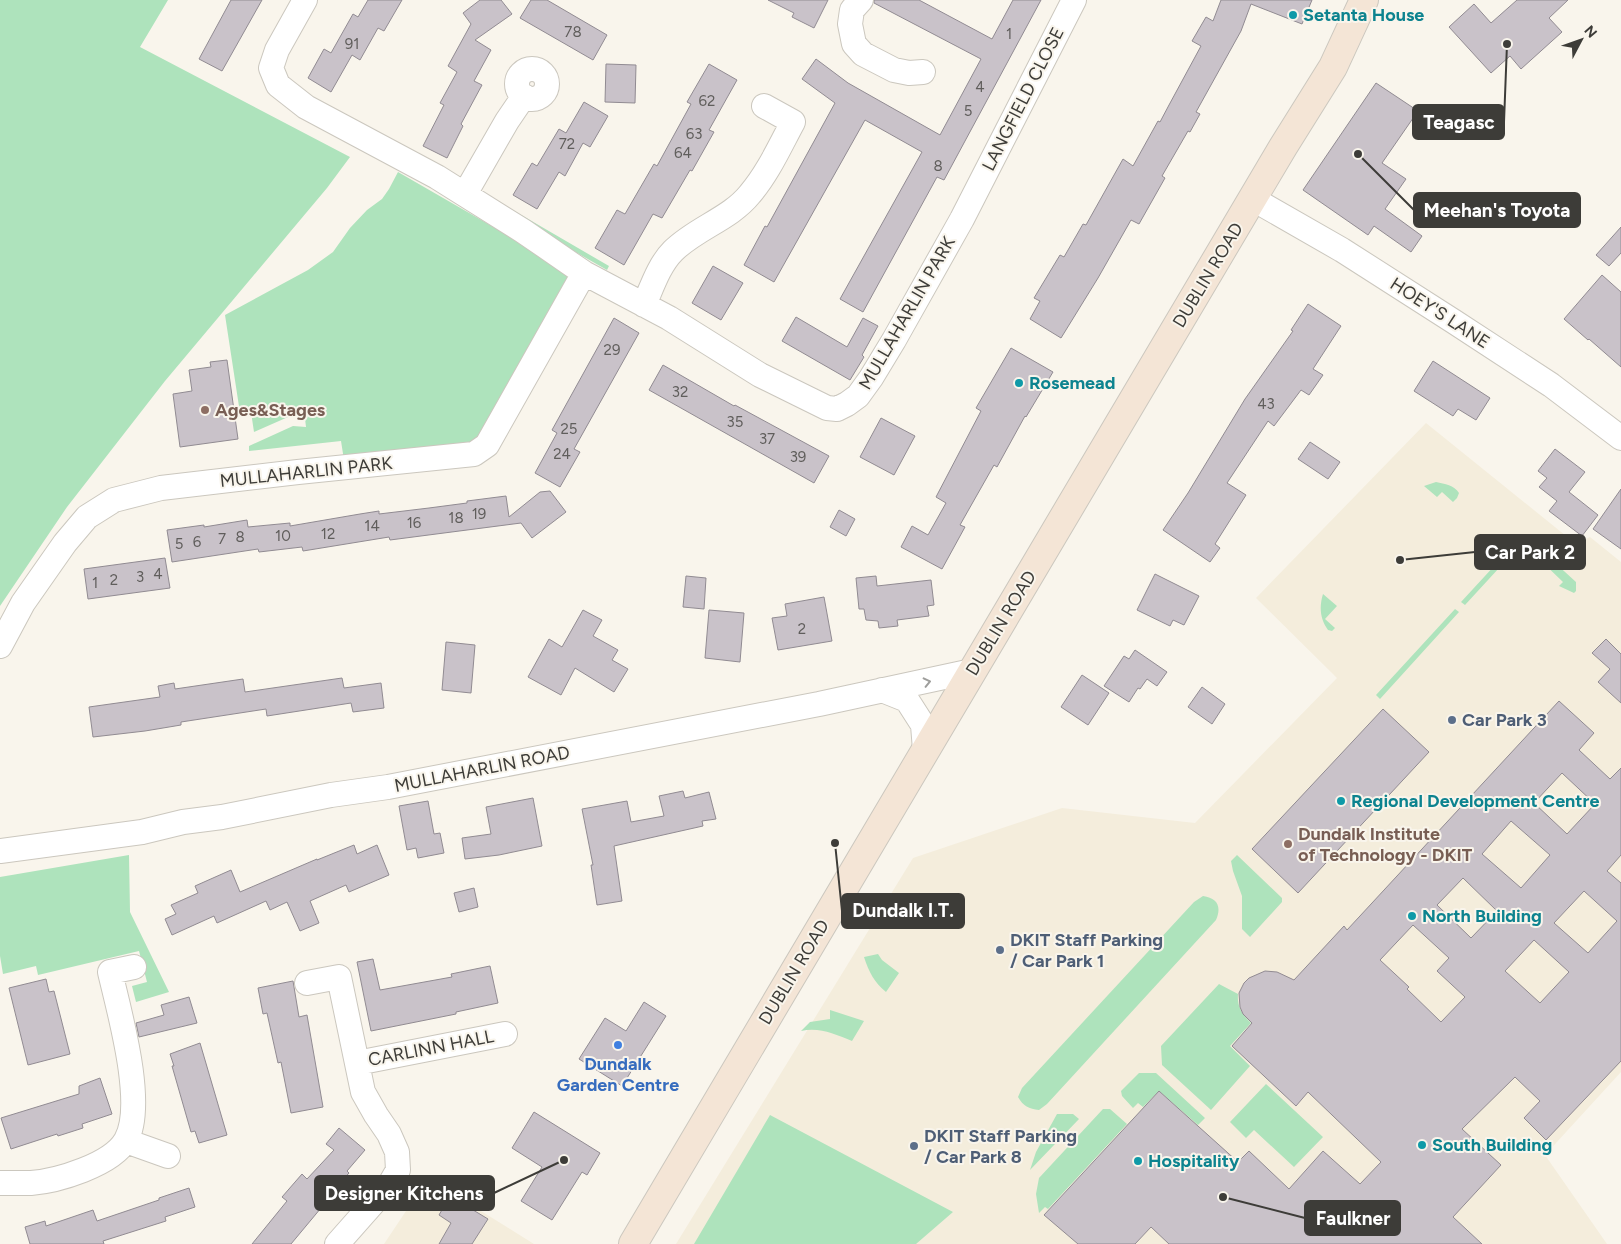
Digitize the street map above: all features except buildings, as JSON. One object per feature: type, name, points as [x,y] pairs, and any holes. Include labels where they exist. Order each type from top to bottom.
[{"type":"main road","name":"DUBLIN ROAD","points":[[633,1244],[1333,66],[1364,0]]},
{"type":"street","name":"MULLAHARLIN PARK","points":[[306,0],[277,50],[271,68],[278,85],[306,107],[437,177],[584,273],[669,318],[760,374],[827,408],[837,409],[847,404],[858,396],[871,378],[899,332],[971,199]]},
{"type":"street","points":[[861,0],[852,10],[850,24],[854,44],[863,54],[894,70],[909,73],[923,72]]},
{"type":"street","name":"LANGFIELD CLOSE","points":[[971,199],[1074,0]]},
{"type":"street","points":[[465,194],[524,96]]},
{"type":"street","points":[[644,305],[661,269],[672,252],[750,195],[776,154],[793,122],[764,106]]},
{"type":"street","name":"HOEY'S LANE","points":[[1253,199],[1342,250],[1462,326],[1551,385],[1621,438]]},
{"type":"street","name":"MULLAHARLIN PARK","points":[[0,646],[24,603],[65,543],[87,517],[114,500],[161,488],[474,454],[487,445],[584,273]]},
{"type":"street","name":"MULLAHARLIN ROAD","points":[[0,851],[142,832],[183,822],[222,817],[331,795],[388,787],[910,686],[972,671]]},
{"type":"street","points":[[882,690],[907,700],[923,725],[925,750]]},
{"type":"street","points":[[0,1183],[32,1183],[59,1178],[88,1168],[118,1150],[126,1141],[131,1128],[133,1109],[132,1089],[126,1037],[110,972],[134,967]]},
{"type":"street","name":"CARLINN HALL","points":[[307,983],[339,977],[363,1092],[389,1134],[397,1152],[398,1170],[390,1184],[337,1244]]},
{"type":"street","name":"CARLINN HALL","points":[[357,1063],[505,1034]]},
{"type":"street","points":[[126,1141],[168,1156]]},
{"type":"shaded area","name":"Dundalk Institute of Technology - DKIT","points":[[1426,423],[1576,544],[1590,537],[1621,562],[1621,1072],[1545,1155],[1607,1244],[676,1244],[913,858],[1062,808],[1195,823],[1337,678],[1256,598]]},
{"type":"shaded area","points":[[428,1178],[534,1244],[384,1244]]},
{"type":"green space","points":[[0,0],[168,0],[140,47],[350,157],[327,188],[165,381],[67,507],[0,606]]},
{"type":"green space","points":[[398,172],[561,266],[568,273],[570,279],[474,444],[344,460],[341,441],[249,451],[249,446],[293,426],[306,427],[304,410],[254,432],[251,412],[240,413],[225,315],[308,270],[333,252],[350,228],[367,210],[382,199]]},
{"type":"green space","points":[[485,194],[609,266],[607,270],[493,205]]},
{"type":"green space","points":[[1436,482],[1455,488],[1459,493],[1457,498],[1453,502],[1442,492],[1437,497],[1424,486]]},
{"type":"green space","points":[[1517,547],[1531,547],[1542,551],[1576,582],[1576,591],[1574,593],[1559,586],[1563,582],[1536,556],[1525,567],[1511,555],[1465,605],[1461,602],[1508,551]]},
{"type":"green space","points":[[1323,594],[1337,606],[1325,619],[1335,628],[1332,631],[1328,630],[1325,626],[1322,617],[1321,604]]},
{"type":"green space","points":[[1455,609],[1459,612],[1380,699],[1376,695]]},
{"type":"green space","points":[[129,855],[130,912],[169,992],[136,1002],[132,986],[147,982],[139,951],[38,975],[36,966],[3,974],[0,956],[0,877]]},
{"type":"green space","points":[[1237,855],[1282,898],[1282,902],[1250,937],[1242,929],[1242,896],[1231,861]]},
{"type":"green space","points":[[1203,896],[1212,899],[1217,904],[1218,915],[1216,920],[1047,1104],[1039,1110],[1024,1105],[1018,1097],[1022,1088],[1194,902]]},
{"type":"green space","points":[[878,954],[882,960],[899,973],[886,992],[872,976],[864,957]]},
{"type":"green space","points":[[1219,984],[1238,994],[1238,1003],[1241,1010],[1251,1023],[1230,1046],[1250,1066],[1211,1110],[1162,1065],[1161,1046]]},
{"type":"green space","points":[[830,1010],[864,1021],[852,1041],[821,1031],[801,1031],[810,1022],[830,1019]]},
{"type":"green space","points":[[1139,1073],[1156,1073],[1205,1118],[1198,1125],[1159,1091],[1143,1107],[1138,1103],[1133,1108],[1122,1096],[1121,1091]]},
{"type":"green space","points":[[1266,1084],[1323,1137],[1294,1167],[1254,1130],[1246,1138],[1230,1122]]},
{"type":"green space","points":[[1103,1109],[1110,1109],[1127,1124],[1048,1209],[1045,1207],[1039,1213],[1036,1194],[1039,1178]]},
{"type":"green space","points":[[1057,1114],[1073,1114],[1079,1119],[1030,1170],[1036,1152]]},
{"type":"green space","points":[[770,1115],[953,1212],[916,1244],[694,1244]]},
{"type":"place","name":"Setanta House","points":[[1293,15]]},
{"type":"place","name":"Teagasc","points":[[1507,44]]},
{"type":"place","name":"Meehan's Toyota","points":[[1358,154]]},
{"type":"place","name":"Rosemead","points":[[1019,383]]},
{"type":"place","name":"Ages&Stages","points":[[205,410]]},
{"type":"place","name":"Car Park 2","points":[[1400,560]]},
{"type":"place","name":"Car Park 3","points":[[1452,720]]},
{"type":"place","name":"Regional Development Centre","points":[[1341,801]]},
{"type":"place","name":"Dundalk I.T.","points":[[835,843]]},
{"type":"place","name":"Dundalk Institute of Technology - DKIT","points":[[1288,844]]},
{"type":"place","name":"North Building","points":[[1412,916]]},
{"type":"place","name":"DKIT Staff Parking / Car Park 1","points":[[1000,950]]},
{"type":"place","name":"Dundalk Garden Centre","points":[[618,1045]]},
{"type":"place","name":"South Building","points":[[1422,1145]]},
{"type":"place","name":"DKIT Staff Parking / Car Park 8","points":[[914,1146]]},
{"type":"place","name":"Designer Kitchens","points":[[564,1160]]},
{"type":"place","name":"Hospitality","points":[[1138,1161]]},
{"type":"place","name":"Faulkner","points":[[1223,1197]]}]
